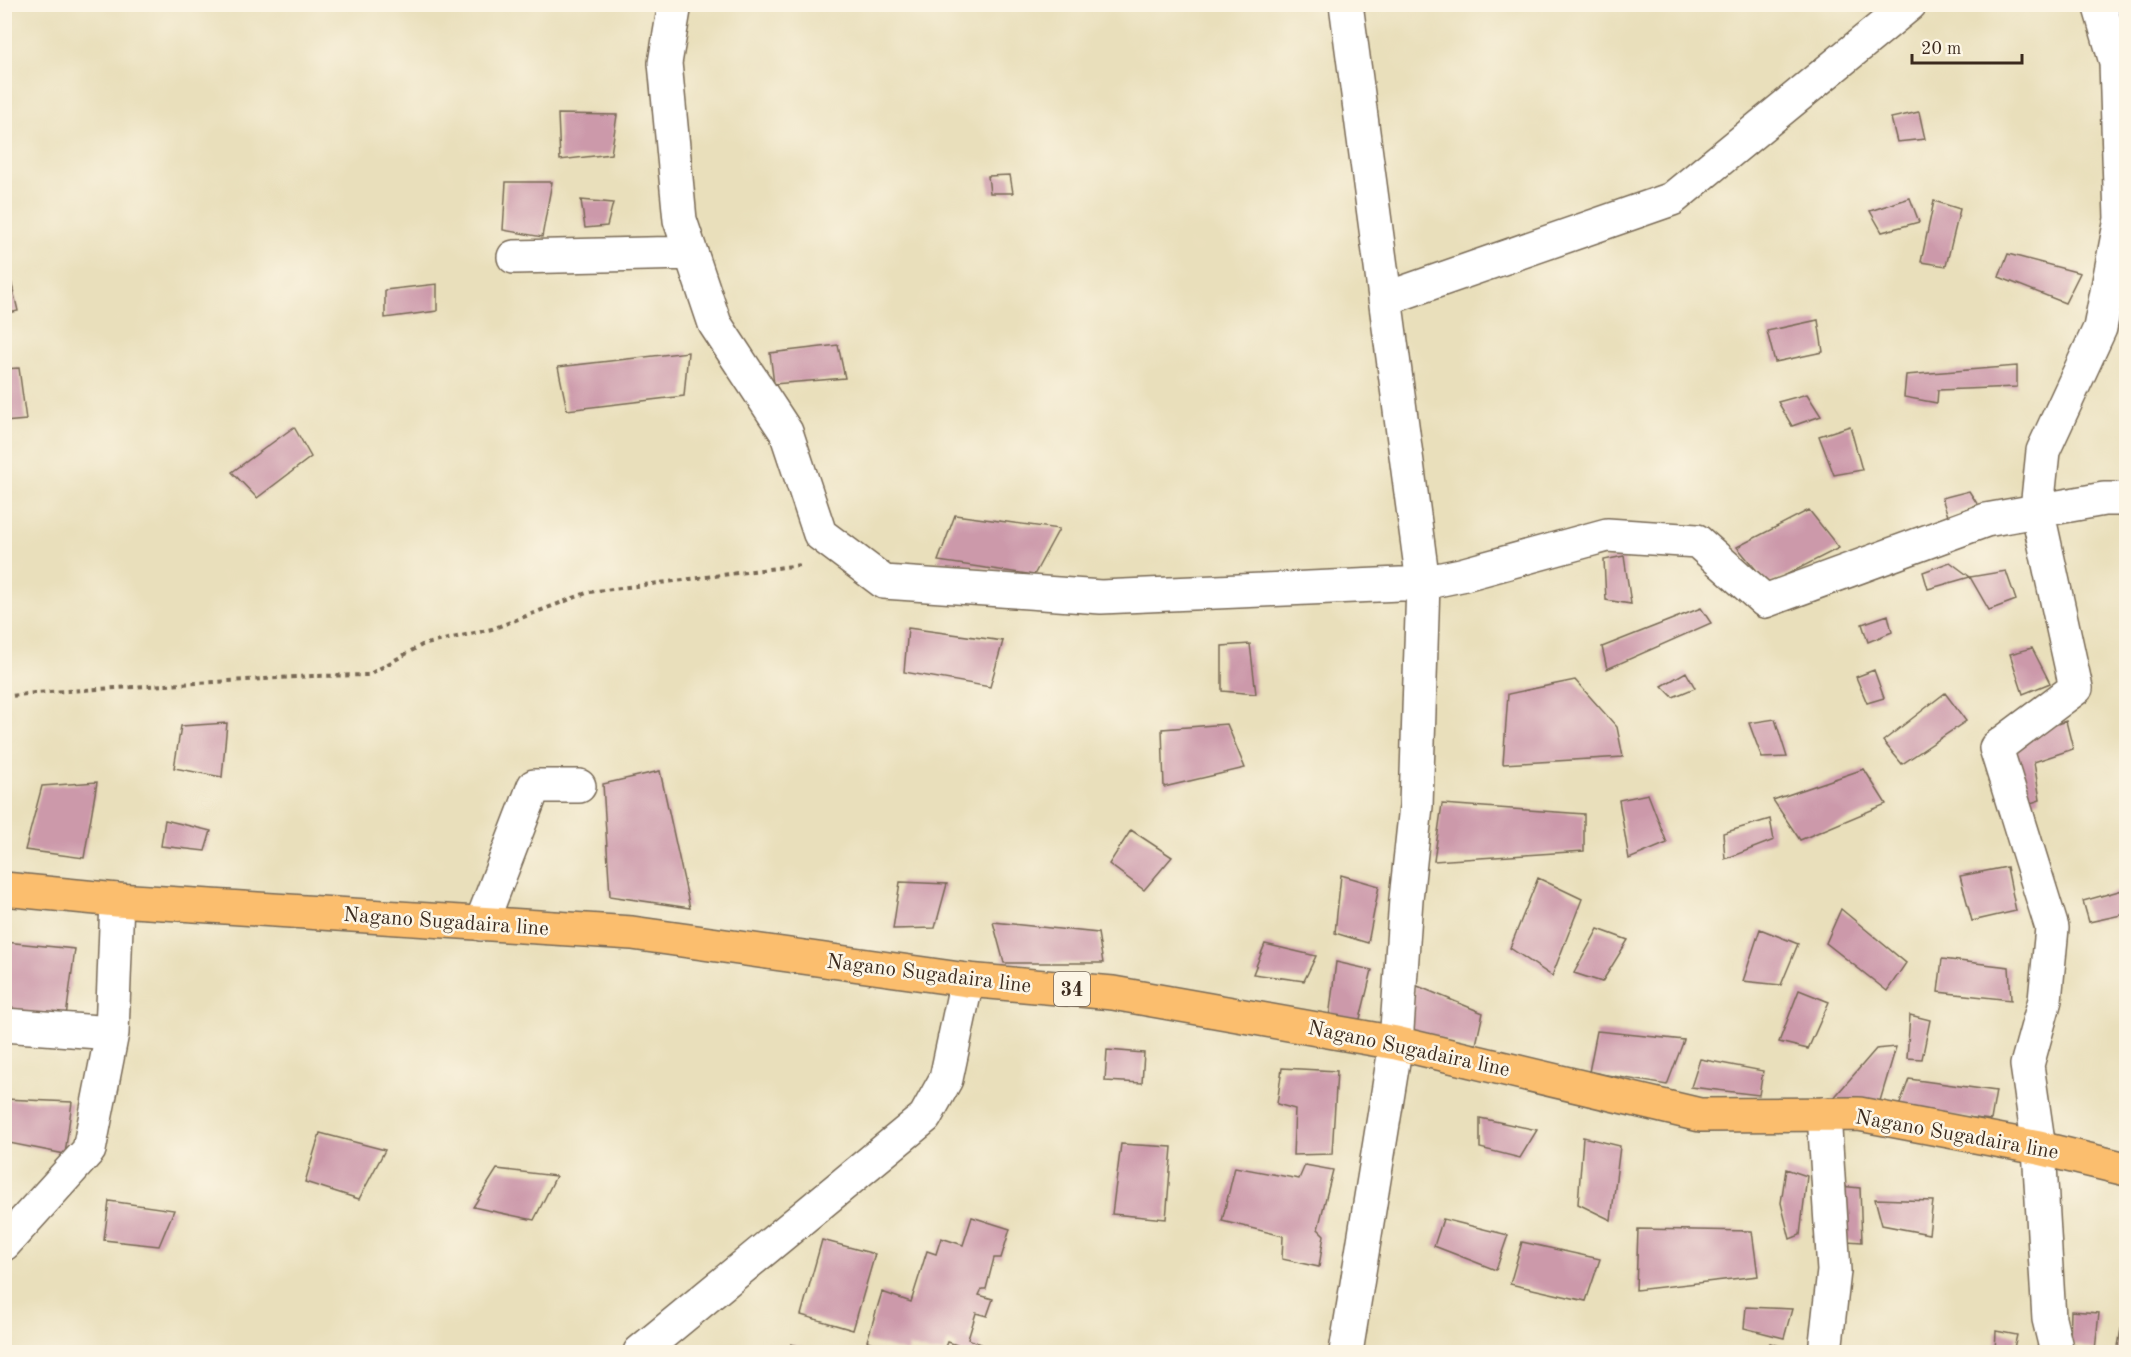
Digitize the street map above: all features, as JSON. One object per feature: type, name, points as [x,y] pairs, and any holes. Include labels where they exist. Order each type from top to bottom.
[{"type":"main road","name":"Nagano Sugadaira line","points":[[4,889],[117,900],[632,933],[967,980],[1113,993],[1396,1043],[1700,1114],[1859,1114],[2039,1148],[2127,1169]]},
{"type":"street","points":[[675,4],[665,63],[680,220],[715,324],[786,432],[820,534],[884,582],[1101,597],[1423,583],[1461,575],[1607,535],[1697,541],[1766,601],[1986,520],[2037,509],[2104,499],[2127,499]]},
{"type":"street","points":[[1346,4],[1423,583],[1416,806],[1406,899],[1396,1043],[1346,1353]]},
{"type":"street","points":[[1385,299],[1672,199],[1910,4]]},
{"type":"street","points":[[2057,1353],[2049,1318],[2039,1148],[2028,1065],[2045,1000],[2052,928],[1996,748],[2076,688],[2037,509],[2043,451],[2100,328],[2121,219],[2116,62],[2099,4]]},
{"type":"street","points":[[514,257],[691,253]]},
{"type":"street","points":[[481,924],[534,786],[579,786]]},
{"type":"street","points":[[4,1244],[89,1150],[112,1032],[117,900]]},
{"type":"street","points":[[640,1353],[926,1117],[946,1079],[967,980]]},
{"type":"street","points":[[4,1025],[112,1032]]},
{"type":"street","points":[[1824,1114],[1834,1271],[1825,1353]]},
{"type":"path","points":[[4,698],[34,693],[312,676],[369,675],[422,645],[492,629],[589,592],[851,558]]},
{"type":"building","points":[[1919,112],[1925,139],[1897,142],[1891,118]]},
{"type":"building","points":[[558,114],[617,115],[611,154],[560,160]]},
{"type":"building","points":[[1010,175],[1013,193],[990,193],[988,176]]},
{"type":"building","points":[[506,182],[552,182],[542,237],[503,230]]},
{"type":"building","points":[[1910,198],[1919,222],[1882,232],[1870,211]]},
{"type":"building","points":[[581,200],[613,203],[607,226],[585,228]]},
{"type":"building","points":[[1934,201],[1960,209],[1946,266],[1921,262]]},
{"type":"building","points":[[4,251],[18,311],[4,314]]},
{"type":"building","points":[[2008,254],[2080,273],[2065,303],[1999,277]]},
{"type":"building","points":[[437,284],[437,311],[385,318],[385,290]]},
{"type":"building","points":[[1818,320],[1823,352],[1775,362],[1767,331]]},
{"type":"building","points":[[838,345],[845,378],[774,384],[770,353]]},
{"type":"building","points":[[688,352],[684,396],[567,410],[558,367]]},
{"type":"building","points":[[2017,366],[2017,387],[1938,390],[1937,403],[1904,397],[1906,375]]},
{"type":"building","points":[[19,368],[26,420],[4,422],[4,369]]},
{"type":"building","points":[[1807,394],[1821,416],[1792,426],[1778,402]]},
{"type":"building","points":[[1850,426],[1862,470],[1834,475],[1819,436]]},
{"type":"building","points":[[294,427],[311,457],[257,498],[232,472]]},
{"type":"building","points":[[1969,491],[1978,505],[1948,516],[1942,498]]},
{"type":"building","points":[[1809,510],[1839,548],[1768,584],[1737,547]]},
{"type":"building","points":[[955,515],[1059,529],[1034,575],[938,561]]},
{"type":"building","points":[[1624,556],[1631,604],[1606,600],[1604,560]]},
{"type":"building","points":[[1950,562],[1970,577],[1928,589],[1923,572]]},
{"type":"building","points":[[2006,571],[2016,600],[1989,610],[1970,577]]},
{"type":"building","points":[[1701,608],[1711,623],[1607,669],[1602,647]]},
{"type":"building","points":[[1888,615],[1892,632],[1868,642],[1862,624]]},
{"type":"building","points":[[908,628],[1003,641],[990,687],[904,672]]},
{"type":"building","points":[[1250,644],[1256,694],[1222,691],[1222,646]]},
{"type":"building","points":[[2032,648],[2050,683],[2023,694],[2010,654]]},
{"type":"building","points":[[1874,670],[1884,698],[1867,703],[1856,677]]},
{"type":"building","points":[[1686,672],[1695,688],[1673,697],[1662,686]]},
{"type":"building","points":[[1575,680],[1617,727],[1623,757],[1503,764],[1508,694]]},
{"type":"building","points":[[1945,693],[1966,721],[1902,764],[1883,741]]},
{"type":"building","points":[[1775,719],[1787,757],[1762,758],[1749,723]]},
{"type":"building","points":[[2066,721],[2073,749],[2034,762],[2040,800],[2025,805],[2003,743]]},
{"type":"building","points":[[227,723],[222,777],[174,768],[181,726]]},
{"type":"building","points":[[1227,724],[1245,768],[1164,787],[1162,729]]},
{"type":"building","points":[[1864,769],[1886,804],[1800,840],[1773,800]]},
{"type":"building","points":[[660,771],[690,908],[610,896],[603,784]]},
{"type":"building","points":[[97,782],[84,858],[25,850],[42,786]]},
{"type":"building","points":[[1648,794],[1667,843],[1629,859],[1619,800]]},
{"type":"building","points":[[1442,804],[1584,814],[1584,851],[1434,861]]},
{"type":"building","points":[[1770,819],[1774,840],[1725,859],[1723,833]]},
{"type":"building","points":[[165,820],[211,831],[205,851],[161,846]]},
{"type":"building","points":[[1131,830],[1172,857],[1144,890],[1109,864]]},
{"type":"building","points":[[2007,867],[2016,911],[1972,921],[1960,876]]},
{"type":"building","points":[[1341,875],[1379,886],[1368,943],[1335,933]]},
{"type":"building","points":[[1538,878],[1582,899],[1552,976],[1510,948]]},
{"type":"building","points":[[900,882],[947,884],[935,928],[893,929]]},
{"type":"building","points":[[2126,889],[2126,914],[2089,922],[2083,901]]},
{"type":"building","points":[[1841,909],[1906,963],[1887,991],[1826,943]]},
{"type":"building","points":[[993,922],[1098,933],[1103,963],[1004,963]]},
{"type":"building","points":[[1598,929],[1628,940],[1602,982],[1574,973]]},
{"type":"building","points":[[1760,929],[1798,944],[1781,985],[1743,981]]},
{"type":"building","points":[[5,942],[75,949],[65,1024],[5,1021]]},
{"type":"building","points":[[1265,944],[1316,956],[1304,981],[1253,974]]},
{"type":"building","points":[[1942,959],[2009,967],[2011,1000],[1938,992]]},
{"type":"building","points":[[1336,962],[1372,970],[1360,1019],[1329,1018]]},
{"type":"building","points":[[1415,985],[1483,1013],[1475,1049],[1409,1030]]},
{"type":"building","points":[[1799,990],[1829,1002],[1808,1049],[1779,1042]]},
{"type":"building","points":[[1910,1015],[1930,1020],[1922,1059],[1907,1058]]},
{"type":"building","points":[[1597,1031],[1684,1040],[1667,1085],[1589,1072]]},
{"type":"building","points":[[1896,1047],[1880,1101],[1832,1100],[1876,1049]]},
{"type":"building","points":[[1107,1050],[1144,1053],[1142,1083],[1105,1081]]},
{"type":"building","points":[[1700,1059],[1763,1071],[1759,1095],[1691,1087]]},
{"type":"building","points":[[1282,1068],[1337,1071],[1332,1154],[1293,1155],[1295,1109],[1277,1104]]},
{"type":"building","points":[[1909,1079],[1996,1091],[1991,1120],[1898,1109]]},
{"type":"building","points":[[4,1099],[72,1102],[65,1154],[4,1142]]},
{"type":"building","points":[[1480,1118],[1537,1130],[1520,1158],[1480,1148]]},
{"type":"building","points":[[320,1133],[385,1150],[359,1199],[305,1182]]},
{"type":"building","points":[[1583,1137],[1620,1146],[1611,1220],[1578,1204]]},
{"type":"building","points":[[1121,1144],[1172,1147],[1166,1219],[1112,1214]]},
{"type":"building","points":[[1305,1165],[1333,1170],[1318,1229],[1324,1235],[1319,1267],[1282,1259],[1283,1236],[1222,1221],[1235,1167],[1299,1179]]},
{"type":"building","points":[[497,1169],[556,1176],[534,1220],[473,1207]]},
{"type":"building","points":[[1786,1169],[1807,1176],[1800,1235],[1790,1239],[1781,1203]]},
{"type":"building","points":[[1829,1185],[1860,1188],[1862,1242],[1814,1239]]},
{"type":"building","points":[[1875,1199],[1933,1201],[1929,1234],[1882,1225]]},
{"type":"building","points":[[109,1201],[174,1210],[159,1246],[104,1240]]},
{"type":"building","points":[[972,1217],[1010,1229],[1001,1258],[994,1258],[986,1289],[982,1289],[979,1295],[993,1299],[987,1316],[976,1313],[968,1339],[981,1344],[978,1352],[955,1352],[957,1345],[948,1342],[944,1352],[930,1352],[909,1346],[906,1352],[867,1341],[882,1292],[911,1302],[927,1251],[936,1254],[941,1238],[963,1245]]},
{"type":"building","points":[[1443,1219],[1508,1235],[1496,1270],[1434,1246]]},
{"type":"building","points":[[1638,1229],[1752,1231],[1758,1276],[1636,1290]]},
{"type":"building","points":[[822,1240],[875,1254],[853,1330],[801,1315]]},
{"type":"building","points":[[1522,1242],[1600,1259],[1586,1301],[1510,1284]]},
{"type":"building","points":[[1746,1307],[1792,1309],[1784,1338],[1744,1328]]},
{"type":"building","points":[[2071,1311],[2099,1313],[2095,1350],[2070,1343]]},
{"type":"building","points":[[2121,1329],[2126,1330],[2126,1352],[2117,1352]]},
{"type":"building","points":[[1996,1331],[2017,1335],[2013,1352],[1995,1352]]},
{"type":"building","points":[[1770,1343],[1801,1352],[1766,1352]]},
{"type":"building","points":[[791,1344],[819,1352],[789,1352]]}]
